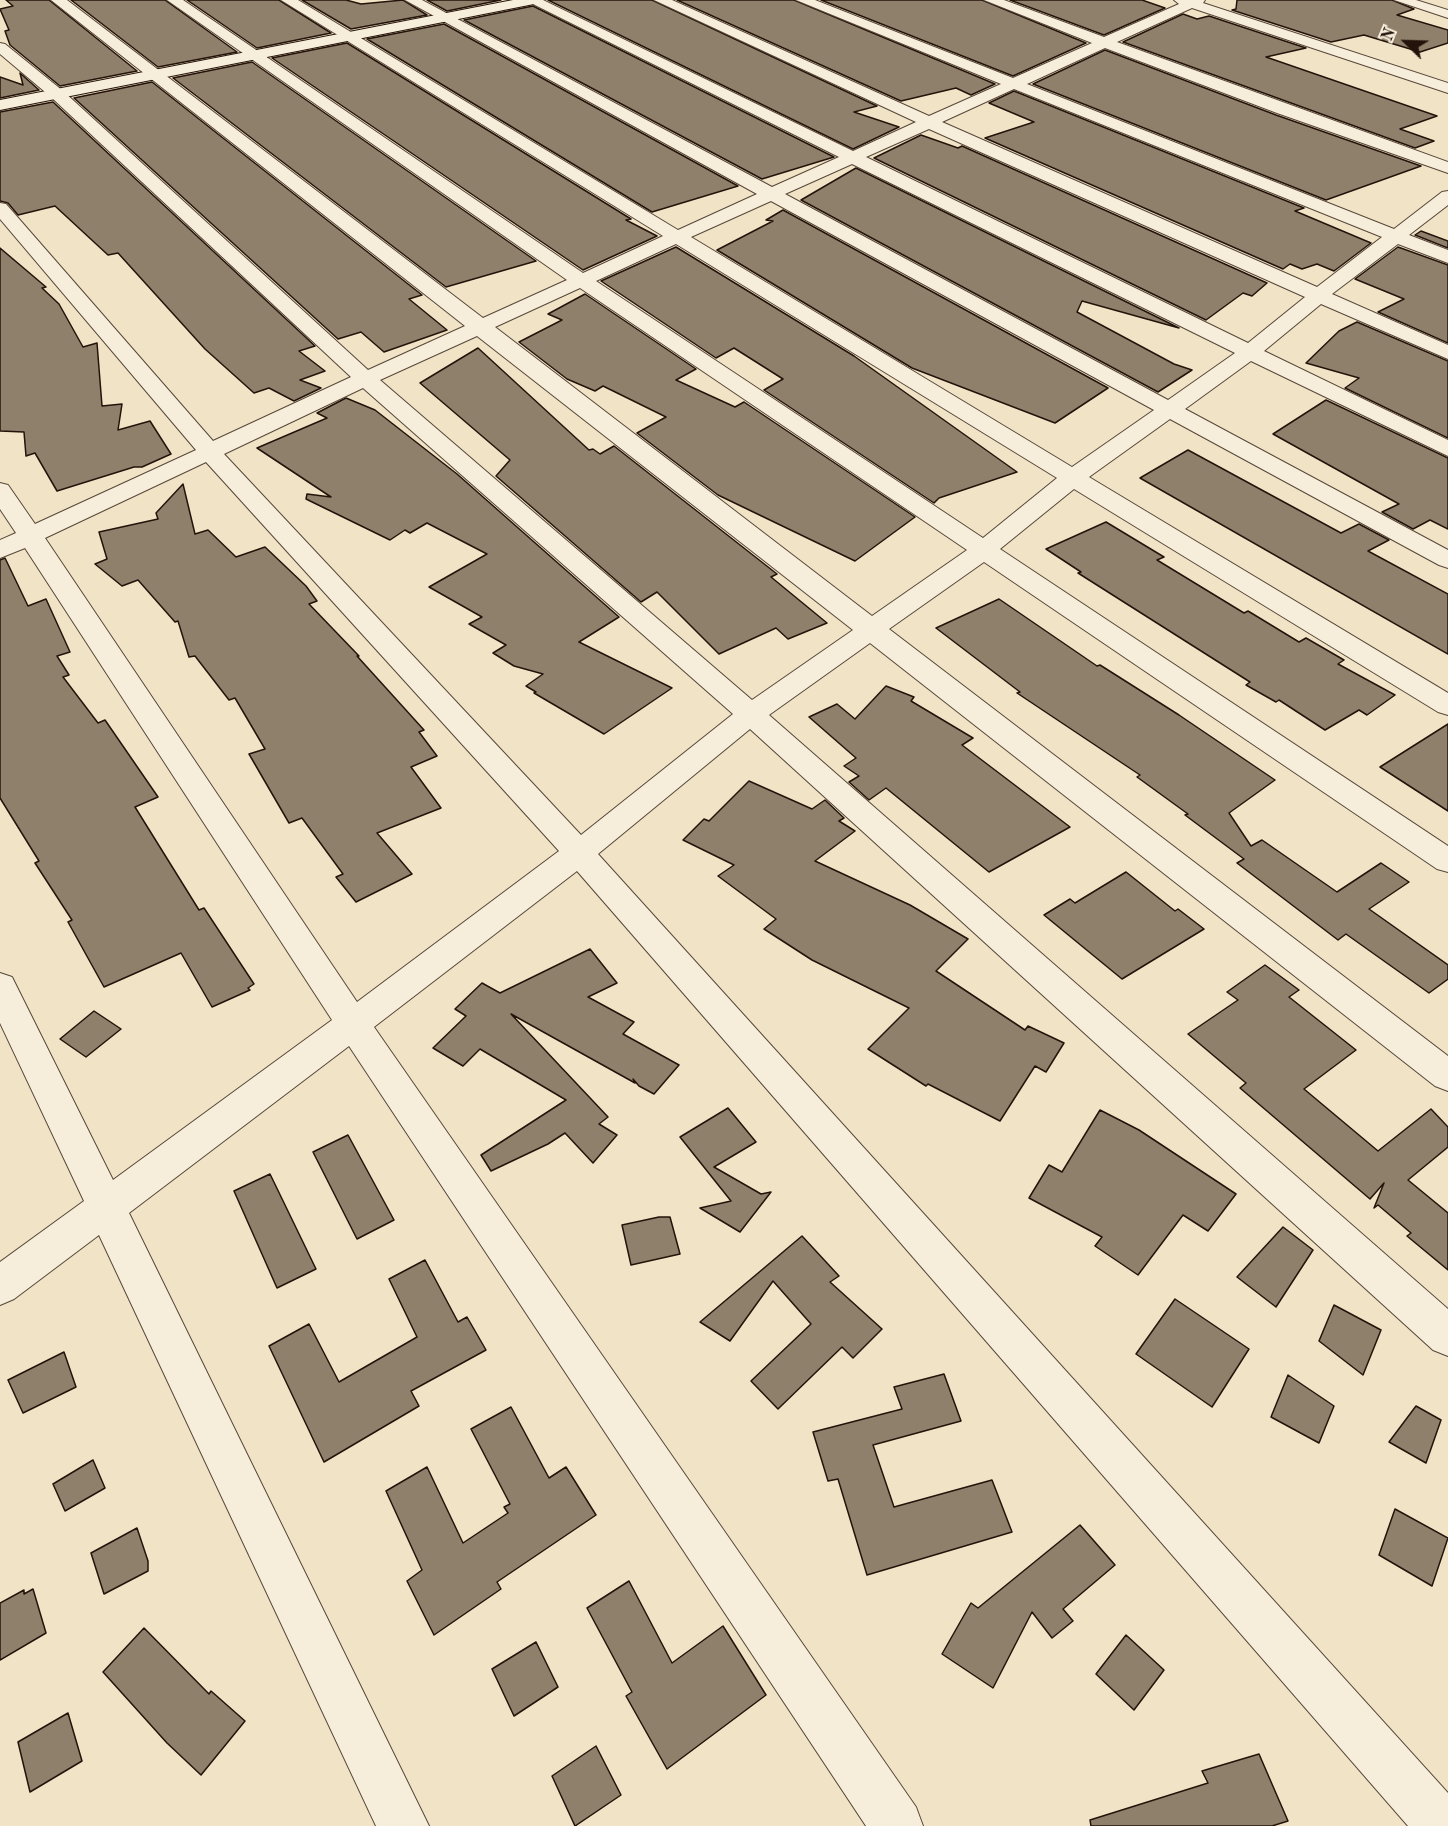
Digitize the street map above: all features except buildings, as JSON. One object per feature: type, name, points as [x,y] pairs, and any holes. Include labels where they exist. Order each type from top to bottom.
[{"type":"street","points":[[58,0],[1448,1076]]},
{"type":"street","points":[[174,0],[256,54],[581,280],[1448,861]]},
{"type":"street","points":[[288,0],[1448,706]]},
{"type":"street","points":[[412,0],[1448,560]]},
{"type":"street","points":[[0,105],[533,0],[1448,449]]},
{"type":"street","points":[[661,0],[930,123],[1448,352]]},
{"type":"street","points":[[802,0],[1448,257]]},
{"type":"street","points":[[991,0],[1448,168]]},
{"type":"street","points":[[1401,0],[1448,14]]},
{"type":"street","points":[[16,542],[480,326],[930,123],[1190,1],[1448,88]]},
{"type":"street","points":[[0,47],[57,94],[365,379],[751,714],[1448,1336]]},
{"type":"street","points":[[0,1286],[106,1209],[579,853],[751,714],[872,631],[985,549],[1072,478],[1250,352],[1319,295],[1448,196]]},
{"type":"street","points":[[0,208],[210,452],[579,853],[1443,1826]]},
{"type":"street","points":[[0,490],[16,542],[353,1024],[897,1826]]},
{"type":"street","points":[[0,986],[403,1826]]}]
